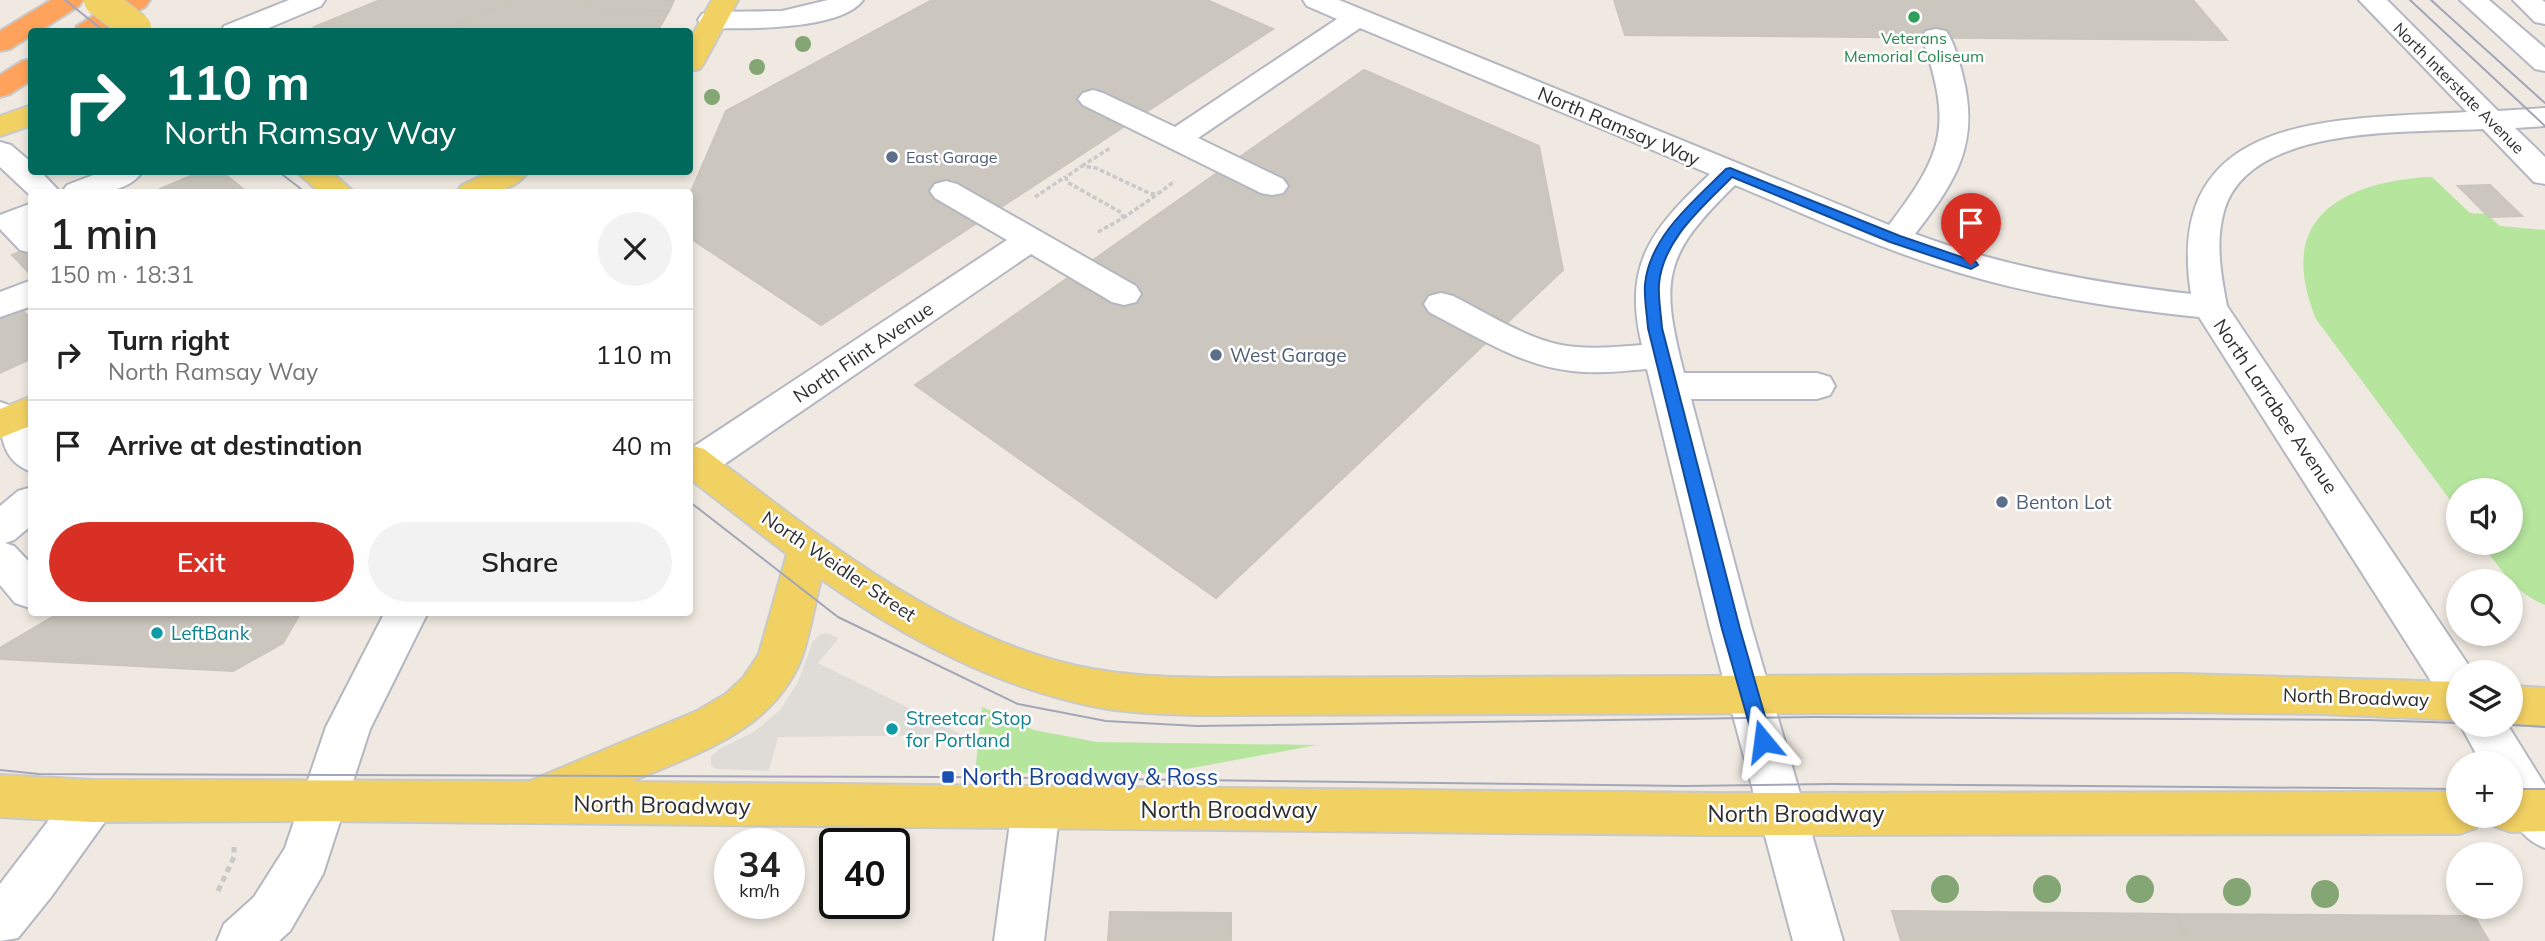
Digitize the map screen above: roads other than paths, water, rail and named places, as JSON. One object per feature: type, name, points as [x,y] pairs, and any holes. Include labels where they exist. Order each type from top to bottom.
[{"type":"highway","points":[[0,43],[70,0]]},
{"type":"highway","points":[[93,28],[136,0]]},
{"type":"highway","points":[[0,89],[28,70]]},
{"type":"main road","points":[[99,0],[135,28]]},
{"type":"main road","points":[[693,58],[719,10]]},
{"type":"main road","points":[[0,127],[28,116]]},
{"type":"main road","points":[[316,175],[334,189]]},
{"type":"main road","points":[[479,189],[507,175]]},
{"type":"main road","name":"North Weidler Street","points":[[693,462],[808,550],[900,610],[998,658]]},
{"type":"main road","points":[[529,803],[713,725],[742,707],[759,691],[779,660],[797,602],[808,550]]},
{"type":"main road","name":"North Broadway","points":[[998,658],[1087,688],[1162,696],[2340,694],[2446,700]]},
{"type":"main road","points":[[2523,706],[2545,707]]},
{"type":"main road","name":"North Broadway","points":[[0,796],[92,800],[1784,814],[2446,813]]},
{"type":"street","points":[[243,28],[312,0]]},
{"type":"street","points":[[719,10],[791,21],[818,15],[850,0]]},
{"type":"street","name":"North Ramsay Way","points":[[1316,0],[1730,172],[1950,259],[2035,281],[2127,298],[2210,307]]},
{"type":"street","name":"North Interstate Avenue","points":[[2372,0],[2545,175]]},
{"type":"street","points":[[2473,0],[2545,63]]},
{"type":"street","points":[[2526,0],[2545,16]]},
{"type":"street","points":[[1177,139],[1358,17]]},
{"type":"street","points":[[1895,239],[1933,186],[1950,153],[1954,116],[1950,74],[1936,37]]},
{"type":"street","points":[[1093,99],[1272,186]]},
{"type":"street","name":"North Larrabee Avenue","points":[[2446,667],[2210,307],[2201,261],[2208,211],[2225,179],[2251,158],[2284,141],[2331,129],[2545,117]]},
{"type":"street","points":[[0,151],[42,189]]},
{"type":"street","points":[[1730,172],[1682,221],[1655,267],[1652,286],[1654,314],[1665,371],[1749,693],[1818,941]]},
{"type":"street","points":[[85,189],[120,175]]},
{"type":"street","points":[[946,191],[1124,295]]},
{"type":"street","points":[[28,215],[11,222],[28,239]]},
{"type":"street","name":"North Flint Avenue","points":[[693,462],[1030,240]]},
{"type":"street","points":[[0,306],[28,292]]},
{"type":"street","points":[[1441,304],[1522,344],[1560,357],[1665,371],[1817,386]]},
{"type":"street","points":[[9,418],[28,451]]},
{"type":"street","points":[[0,529],[28,505]]},
{"type":"street","points":[[0,557],[28,588]]},
{"type":"street","points":[[242,941],[272,914],[306,858],[348,727],[405,616]]},
{"type":"street","points":[[0,921],[34,881],[92,800]]},
{"type":"street","points":[[1018,941],[1036,808]]},
{"type":"tram line","points":[[65,0],[100,28]]},
{"type":"tram line","points":[[2410,0],[2545,126]]},
{"type":"tram line","points":[[2431,0],[2545,103]]},
{"type":"tram line","points":[[283,175],[301,189]]},
{"type":"tram line","points":[[693,504],[838,617],[1018,704],[1106,721],[1197,726],[1814,717],[2446,723]]},
{"type":"tram line","points":[[2523,726],[2545,727]]},
{"type":"tram line","points":[[0,770],[39,774],[948,777],[1685,786],[1831,784],[2446,789]]},
{"type":"tram line","points":[[2523,789],[2545,789]]},
{"type":"place","name":"Veterans Memorial Coliseum","points":[[1914,17]]},
{"type":"place","name":"East Garage","points":[[892,157]]},
{"type":"place","name":"West Garage","points":[[1216,355]]},
{"type":"place","name":"Benton Lot","points":[[2002,502]]},
{"type":"place","name":"LeftBank","points":[[157,633]]},
{"type":"place","name":"Streetcar Stop for Portland","points":[[892,729]]},
{"type":"place","name":"North Broadway & Ross","points":[[948,777]]}]
